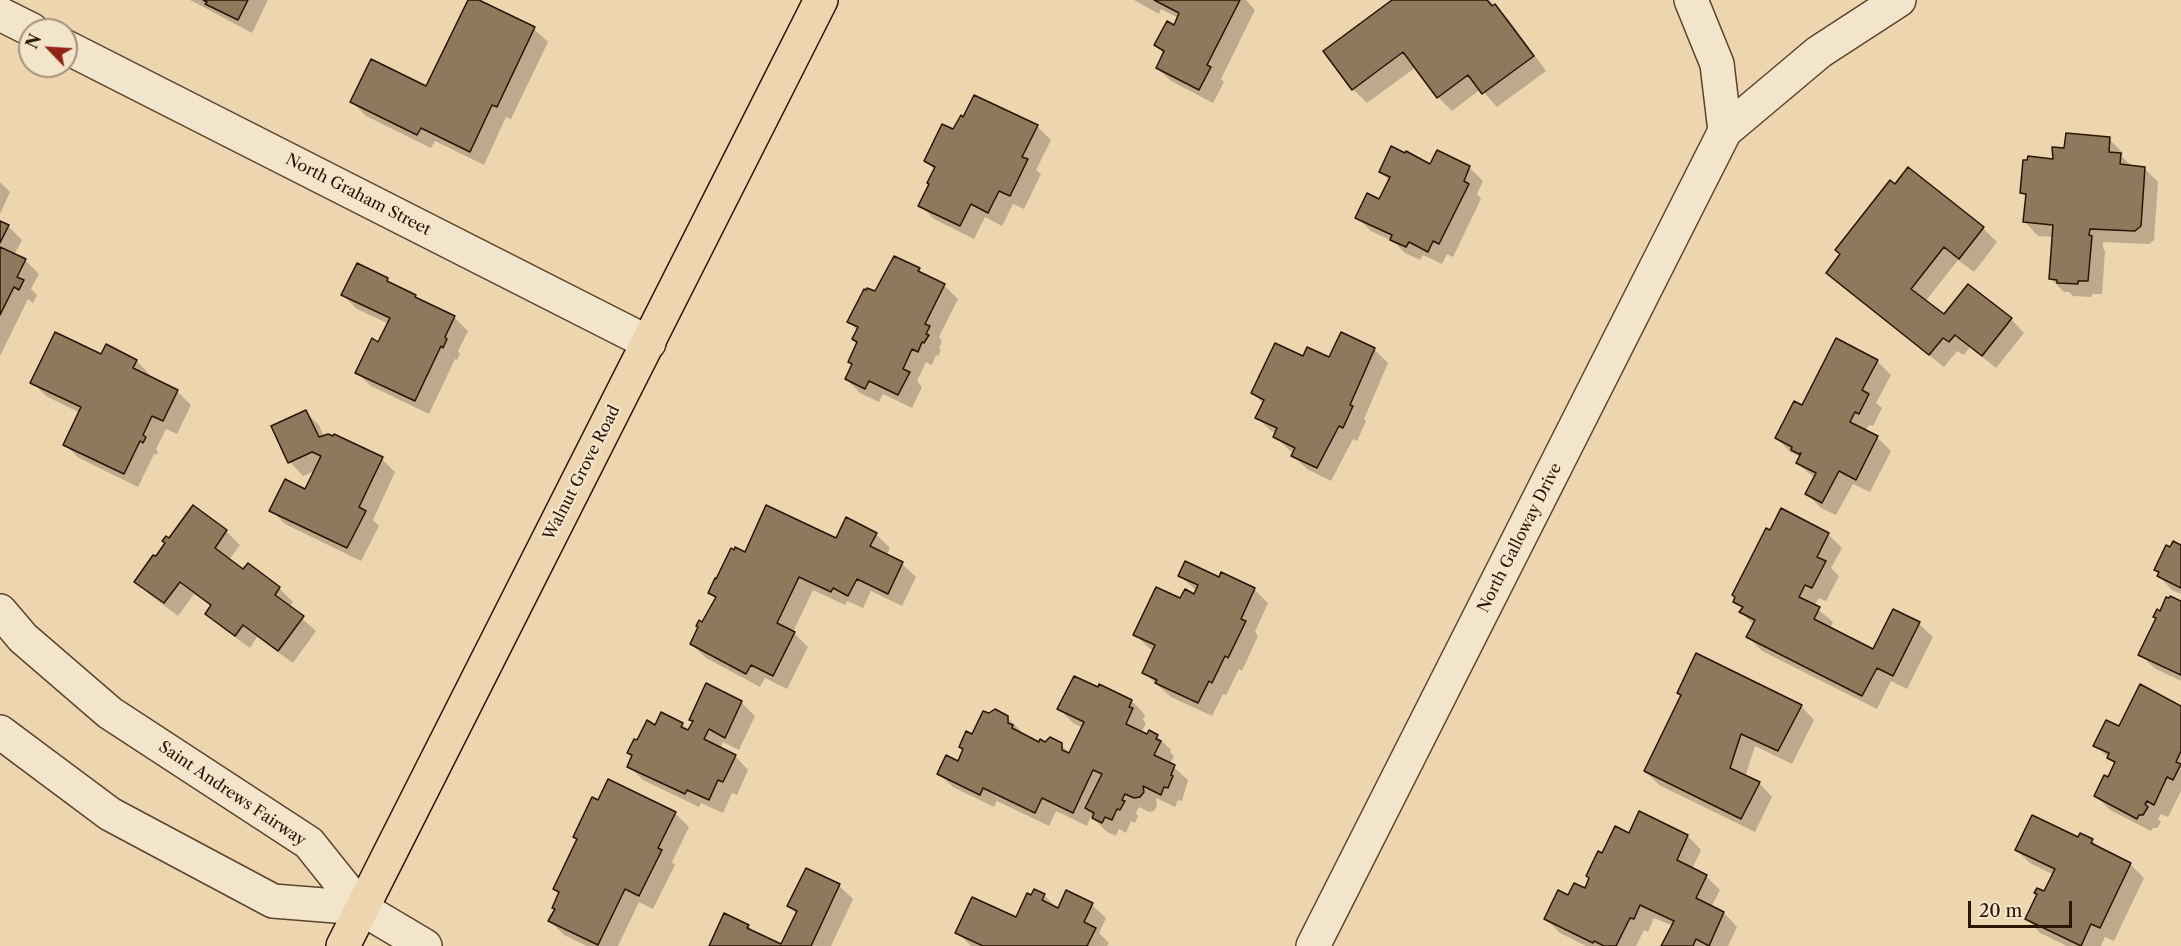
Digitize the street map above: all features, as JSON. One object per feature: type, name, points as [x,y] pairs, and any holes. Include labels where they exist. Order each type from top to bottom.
[{"type":"main road","name":"Walnut Grove Road","points":[[343,946],[821,0]]},
{"type":"street","points":[[1691,0],[1717,63],[1725,130]]},
{"type":"street","name":"North Galloway Drive","points":[[1313,946],[1725,130],[1819,52],[1899,0]]},
{"type":"street","points":[[0,14],[18,23]]},
{"type":"street","name":"North Graham Street","points":[[78,53],[649,343]]},
{"type":"street","name":"Saint Andrews Fairway","points":[[0,611],[23,638],[110,713],[309,843],[361,908]]},
{"type":"street","points":[[0,732],[110,814],[273,901],[361,908],[425,946]]},
{"type":"building","points":[[203,0],[248,0],[238,20],[205,4],[207,2]]},
{"type":"building","points":[[468,0],[479,0],[535,27],[497,107],[492,105],[470,152],[421,128],[417,135],[350,102],[371,59],[426,86]]},
{"type":"building","points":[[1154,0],[1240,0],[1207,65],[1211,67],[1199,90],[1156,68],[1164,51],[1154,45],[1167,21],[1174,25],[1179,13]]},
{"type":"building","points":[[1392,0],[1487,0],[1492,6],[1495,4],[1534,56],[1482,94],[1468,75],[1437,98],[1403,52],[1352,90],[1323,51]]},
{"type":"building","points":[[974,95],[1038,125],[1022,157],[1028,159],[1010,196],[999,191],[988,213],[971,204],[960,226],[918,206],[935,167],[924,161],[942,124],[953,129],[961,115],[963,117]]},
{"type":"building","points":[[2066,133],[2110,137],[2109,152],[2121,153],[2120,164],[2145,167],[2141,226],[2135,231],[2090,229],[2089,235],[2092,236],[2088,281],[2078,281],[2078,284],[2057,283],[2057,280],[2049,279],[2053,225],[2023,222],[2026,194],[2020,193],[2023,160],[2027,160],[2028,156],[2053,159],[2052,147],[2064,148]]},
{"type":"building","points":[[1391,146],[1430,164],[1437,150],[1470,166],[1464,181],[1469,184],[1439,244],[1433,241],[1428,252],[1409,242],[1406,247],[1390,240],[1392,235],[1355,218],[1367,193],[1379,199],[1390,177],[1379,172]]},
{"type":"building","points":[[1908,167],[1984,227],[1959,259],[1944,247],[1911,289],[1944,314],[1968,284],[2012,318],[1982,356],[1955,335],[1949,342],[1943,338],[1929,355],[1826,273],[1840,254],[1835,250],[1890,180],[1895,184]]},
{"type":"building","points":[[0,221],[9,225],[0,243]]},
{"type":"building","points":[[0,247],[26,259],[17,277],[24,280],[19,290],[14,287],[0,315]]},
{"type":"building","points":[[894,256],[920,268],[918,271],[945,284],[925,324],[930,326],[926,334],[929,335],[924,343],[922,342],[918,352],[912,349],[903,369],[910,372],[898,395],[869,381],[865,389],[845,379],[852,364],[848,362],[857,342],[852,339],[858,327],[847,322],[864,289],[875,291]]},
{"type":"building","points":[[357,263],[388,278],[387,281],[416,295],[415,297],[455,316],[445,337],[447,339],[443,348],[441,346],[415,401],[355,373],[372,338],[378,342],[390,318],[341,295]]},
{"type":"building","points":[[55,332],[101,354],[106,344],[137,360],[133,368],[178,390],[163,421],[152,416],[143,435],[146,437],[143,443],[140,441],[124,474],[63,445],[81,407],[30,383]]},
{"type":"building","points":[[1341,332],[1375,348],[1350,405],[1353,406],[1343,428],[1339,426],[1317,468],[1291,456],[1295,448],[1273,437],[1277,428],[1255,418],[1264,400],[1251,393],[1275,343],[1303,356],[1307,347],[1329,357]]},
{"type":"building","points":[[1836,338],[1878,360],[1862,390],[1869,394],[1859,414],[1855,412],[1850,422],[1878,436],[1856,480],[1839,471],[1822,503],[1805,494],[1816,473],[1796,463],[1801,453],[1791,450],[1792,447],[1775,438],[1794,401],[1802,405]]},
{"type":"building","points":[[306,410],[319,437],[334,434],[383,457],[359,507],[366,511],[347,548],[269,511],[285,479],[305,489],[321,456],[312,452],[288,463],[271,426]]},
{"type":"building","points":[[193,505],[227,530],[215,548],[243,569],[248,563],[280,587],[275,595],[304,616],[278,651],[243,625],[235,636],[205,614],[211,605],[180,582],[164,603],[134,582],[153,555],[156,556],[165,543],[162,541],[166,536],[169,538]]},
{"type":"building","points":[[766,505],[836,538],[846,517],[877,533],[870,546],[903,562],[888,594],[857,579],[848,596],[833,588],[831,592],[799,577],[777,623],[795,632],[773,676],[751,665],[746,674],[690,644],[699,620],[702,622],[716,597],[708,593],[731,548],[734,550],[735,547],[745,552]]},
{"type":"building","points":[[1781,508],[1829,533],[1817,557],[1826,561],[1812,588],[1805,585],[1799,597],[1820,607],[1814,619],[1873,649],[1893,609],[1920,622],[1893,676],[1877,668],[1862,696],[1746,637],[1755,620],[1739,612],[1743,607],[1733,602],[1735,597],[1732,595],[1766,528],[1770,530]]},
{"type":"building","points":[[2173,541],[2181,545],[2181,588],[2157,576],[2159,572],[2154,570],[2166,545],[2170,547]]},
{"type":"building","points":[[1185,561],[1219,577],[1221,572],[1255,588],[1241,619],[1246,621],[1228,658],[1225,656],[1212,683],[1209,681],[1198,703],[1155,683],[1157,680],[1142,673],[1155,645],[1133,635],[1156,587],[1180,598],[1185,589],[1194,594],[1198,585],[1178,576]]},
{"type":"building","points":[[2170,596],[2181,601],[2181,675],[2138,655],[2156,618],[2153,617],[2157,609],[2160,611],[2166,597]]},
{"type":"building","points":[[1696,653],[1802,705],[1778,751],[1741,734],[1730,768],[1760,782],[1741,819],[1644,771],[1681,695],[1677,693]]},
{"type":"building","points":[[1074,676],[1098,687],[1099,684],[1132,700],[1129,707],[1133,708],[1126,724],[1147,734],[1149,730],[1158,735],[1156,739],[1161,741],[1154,755],[1175,765],[1168,788],[1164,787],[1161,795],[1143,786],[1144,792],[1140,797],[1134,798],[1125,794],[1122,800],[1125,801],[1120,810],[1117,809],[1112,820],[1105,817],[1102,823],[1092,818],[1094,813],[1085,808],[1102,774],[1093,770],[1073,813],[1042,798],[1035,813],[983,788],[980,795],[937,774],[946,755],[958,761],[963,749],[959,747],[966,731],[972,734],[983,711],[989,713],[995,709],[1008,716],[1008,723],[1013,725],[1012,728],[1039,742],[1040,739],[1045,742],[1050,737],[1062,743],[1062,750],[1069,753],[1084,722],[1057,709]]},
{"type":"building","points":[[706,683],[742,701],[725,738],[709,729],[704,739],[736,755],[723,782],[718,780],[709,800],[687,790],[685,794],[627,767],[632,755],[627,753],[634,739],[637,740],[647,720],[655,725],[661,712],[683,723],[681,727],[688,730],[693,721],[689,720]]},
{"type":"building","points":[[2140,684],[2181,706],[2181,751],[2176,762],[2181,764],[2173,780],[2167,777],[2154,805],[2147,801],[2145,804],[2148,807],[2137,819],[2094,796],[2104,775],[2108,777],[2115,762],[2107,758],[2109,753],[2093,746],[2106,720],[2119,726]]},
{"type":"building","points":[[608,779],[676,812],[658,848],[662,850],[639,896],[625,889],[598,945],[548,921],[555,909],[552,908],[559,892],[553,889],[577,839],[573,837],[592,797],[598,800]]},
{"type":"building","points":[[1639,811],[1688,835],[1677,860],[1707,875],[1696,898],[1724,912],[1709,946],[1696,939],[1693,946],[1661,946],[1674,921],[1640,905],[1634,919],[1630,918],[1616,946],[1604,946],[1594,941],[1593,943],[1544,919],[1558,890],[1568,895],[1574,883],[1585,888],[1589,878],[1586,876],[1598,851],[1602,853],[1615,826],[1629,833]]},
{"type":"building","points":[[2032,815],[2078,837],[2080,833],[2093,839],[2091,843],[2131,863],[2100,928],[2091,924],[2081,946],[2025,919],[2037,894],[2034,893],[2037,888],[2044,891],[2055,869],[2015,850]]},
{"type":"building","points":[[806,868],[840,884],[811,946],[709,946],[724,913],[749,925],[747,928],[781,944],[797,911],[787,906]]},
{"type":"building","points":[[1034,889],[1045,894],[1042,900],[1058,908],[1066,890],[1093,903],[1084,922],[1096,928],[1087,946],[983,946],[955,933],[972,897],[1016,917],[1027,893],[1031,895]]}]
